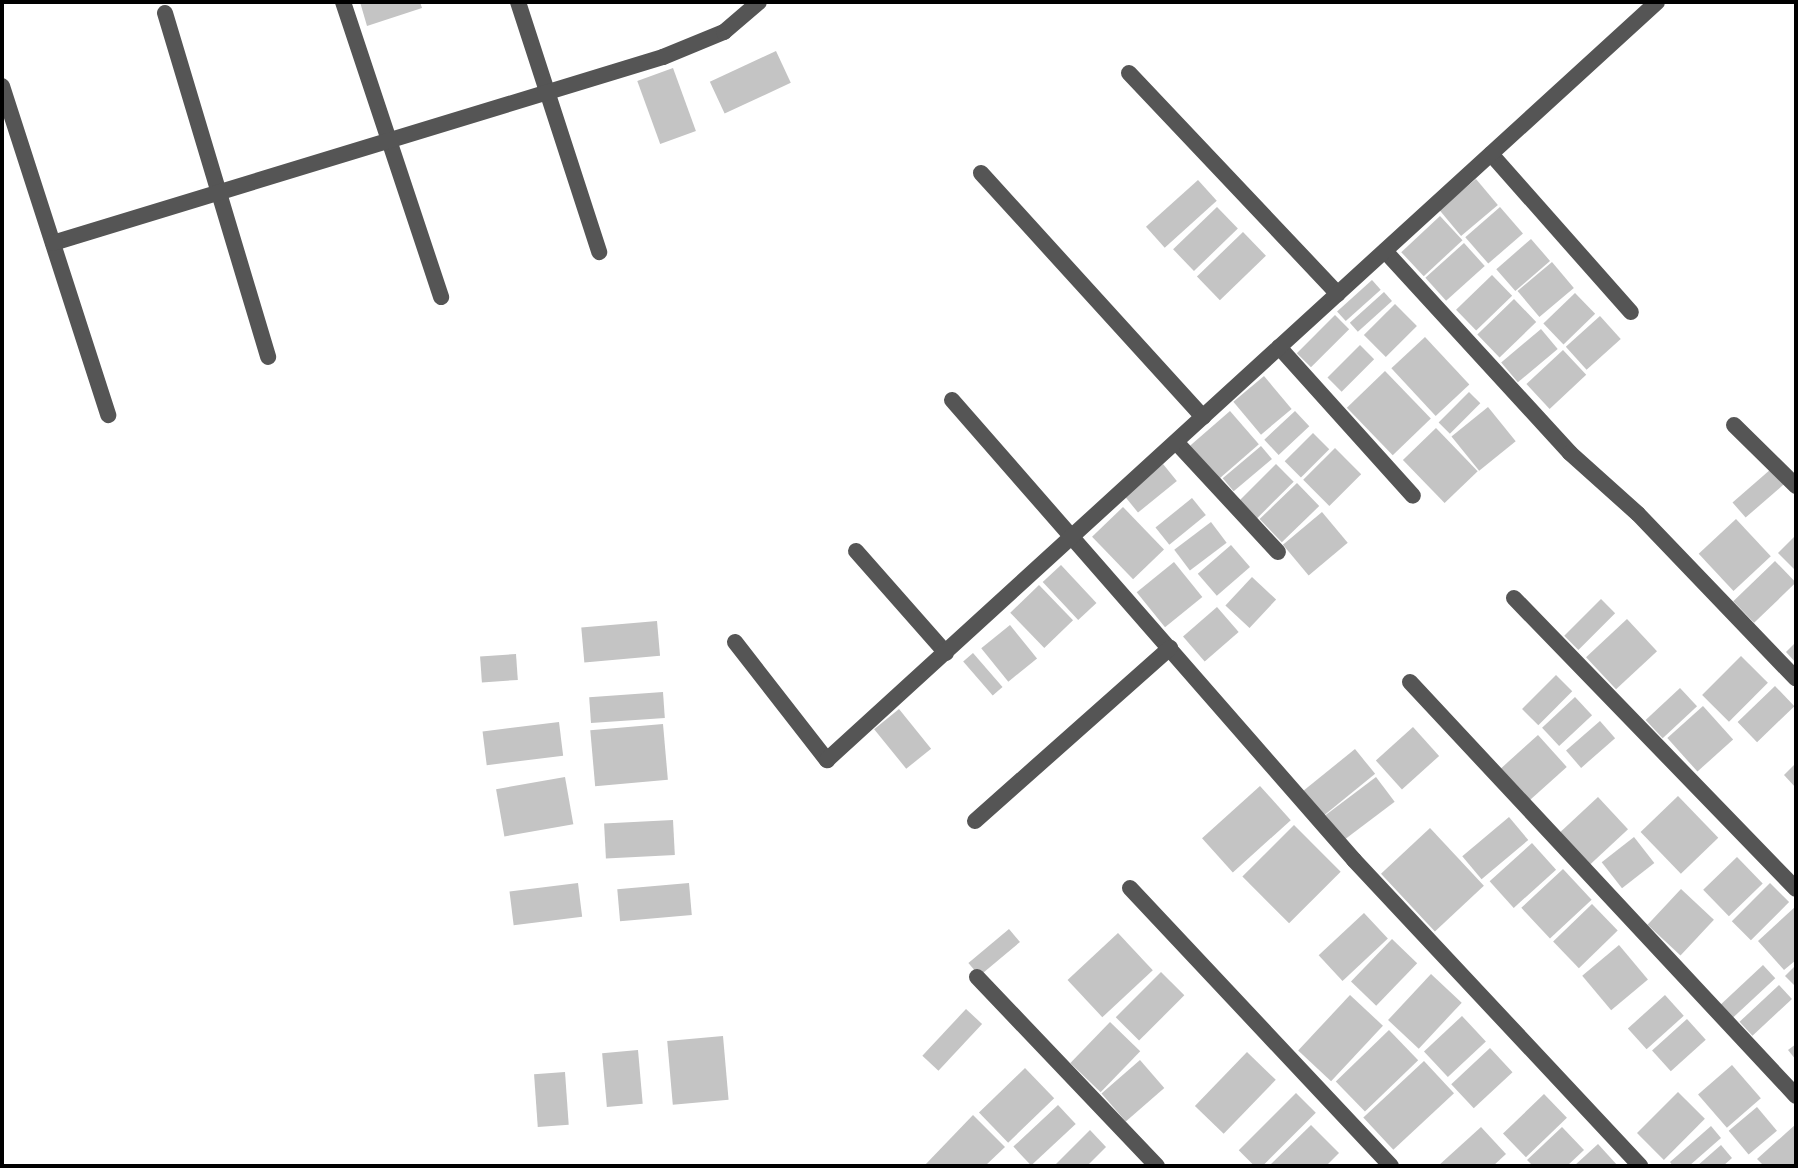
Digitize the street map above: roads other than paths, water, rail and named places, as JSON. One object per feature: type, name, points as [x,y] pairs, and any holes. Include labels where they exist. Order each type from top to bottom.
[{"type":"street","points":[[343,2],[441,297]]},
{"type":"street","points":[[518,2],[599,252]]},
{"type":"street","points":[[53,243],[547,92],[724,32],[759,2]]},
{"type":"street","points":[[735,642],[827,760],[1657,2]]},
{"type":"street","points":[[165,13],[268,357]]},
{"type":"street","points":[[1129,73],[1338,294]]},
{"type":"street","points":[[2,86],[108,415]]},
{"type":"street","points":[[1491,154],[1631,312]]},
{"type":"street","points":[[981,173],[1203,417]]},
{"type":"street","points":[[1385,251],[1570,453],[1638,514],[1796,679]]},
{"type":"street","points":[[1279,347],[1413,496]]},
{"type":"street","points":[[952,400],[1070,539],[1170,648],[1354,860],[1640,1166]]},
{"type":"street","points":[[1734,425],[1796,486]]},
{"type":"street","points":[[1176,442],[1278,552]]},
{"type":"street","points":[[856,551],[946,653]]},
{"type":"street","points":[[1514,598],[1796,889]]},
{"type":"street","points":[[975,821],[1170,648]]},
{"type":"street","points":[[1410,682],[1796,1096]]},
{"type":"street","points":[[1130,888],[1391,1166]]},
{"type":"street","points":[[977,977],[1157,1166]]}]
